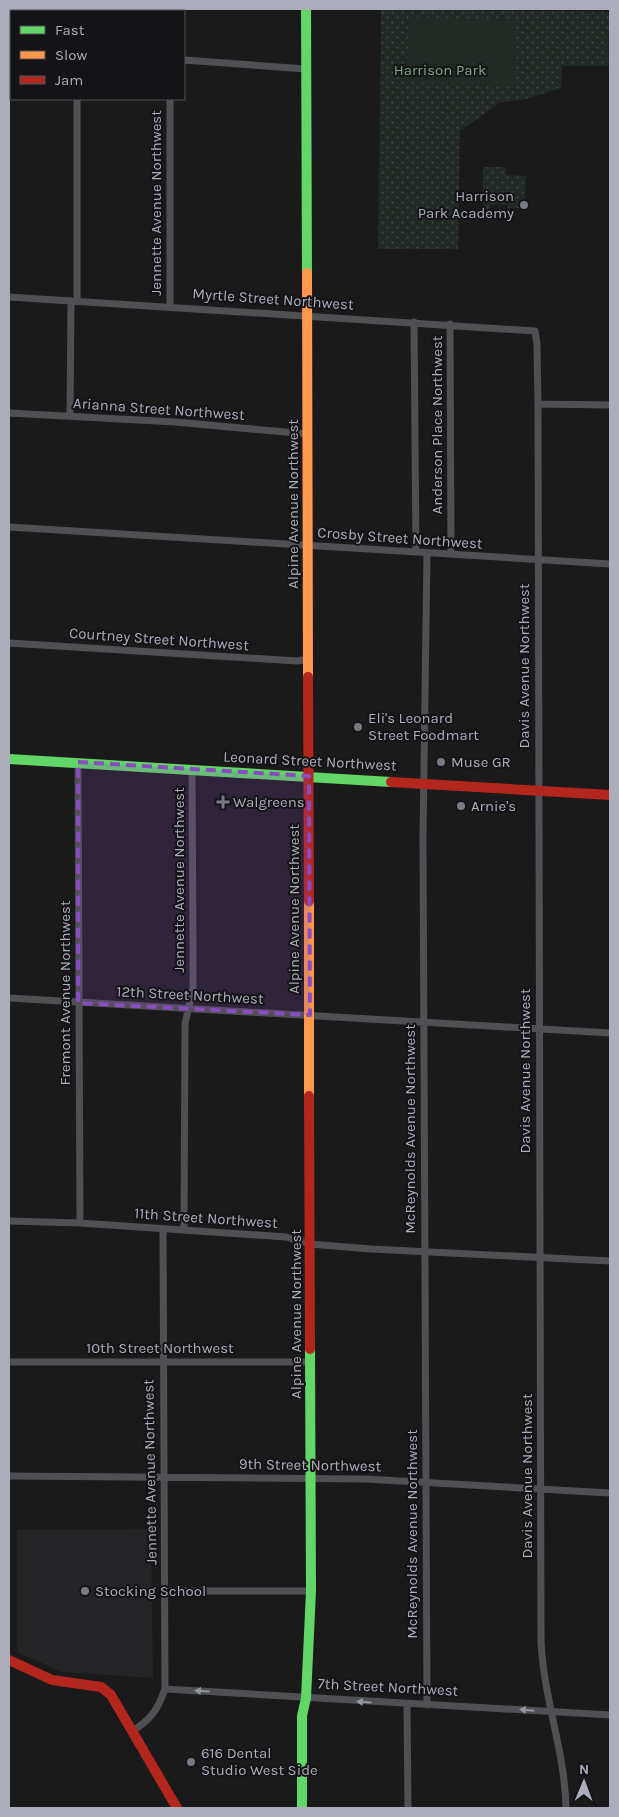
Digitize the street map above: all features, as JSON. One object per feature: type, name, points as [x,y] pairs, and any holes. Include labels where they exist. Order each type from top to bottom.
[{"type":"main road","name":"Alpine Avenue Northwest","points":[[302,1808],[302,1716],[306,1698],[311,1591],[306,9]]},
{"type":"main road","name":"Leonard Street Northwest","points":[[9,759],[610,796]]},
{"type":"main road","points":[[9,1660],[52,1680],[101,1687],[111,1695],[177,1808],[183,1808]]},
{"type":"street","points":[[185,60],[306,68]]},
{"type":"street","points":[[70,416],[77,100]]},
{"type":"street","name":"Jennette Avenue Northwest","points":[[170,100],[170,307]]},
{"type":"street","name":"Myrtle Street Northwest","points":[[9,297],[450,324],[535,331]]},
{"type":"street","points":[[414,322],[416,552]]},
{"type":"street","name":"Anderson Place Northwest","points":[[450,324],[451,554]]},
{"type":"street","name":"Davis Avenue Northwest","points":[[535,331],[538,404],[537,791],[542,1664],[550,1712],[564,1769],[566,1808]]},
{"type":"street","points":[[538,404],[610,405]]},
{"type":"street","name":"Arianna Street Northwest","points":[[9,412],[175,422],[307,434]]},
{"type":"street","name":"Crosby Street Northwest","points":[[9,527],[610,564]]},
{"type":"street","name":"McReynolds Avenue Northwest","points":[[427,553],[423,783],[427,1705]]},
{"type":"street","name":"Courtney Street Northwest","points":[[9,643],[297,661],[308,659]]},
{"type":"street","name":"Fremont Avenue Northwest","points":[[78,762],[80,1223]]},
{"type":"street","name":"Jennette Avenue Northwest","points":[[184,1230],[184,1024],[192,988],[193,949],[192,769]]},
{"type":"street","name":"12th Street Northwest","points":[[9,998],[610,1033]]},
{"type":"street","name":"11th Street Northwest","points":[[9,1221],[80,1223],[286,1237],[310,1244],[424,1252],[610,1261]]},
{"type":"street","name":"Jennette Avenue Northwest","points":[[132,1731],[154,1714],[165,1689],[163,1229]]},
{"type":"street","name":"10th Street Northwest","points":[[9,1362],[311,1362]]},
{"type":"street","name":"9th Street Northwest","points":[[9,1476],[311,1478],[610,1493]]},
{"type":"street","points":[[165,1591],[311,1591]]},
{"type":"street","name":"7th Street Northwest","points":[[165,1689],[610,1715]]},
{"type":"street","points":[[407,1704],[408,1808]]},
{"type":"highlighted area","points":[[78,762],[309,776],[310,1015],[78,1003]]},
{"type":"shaded area","name":"Stocking School","points":[[151,1529],[153,1678],[62,1672],[17,1652],[17,1530]]},
{"type":"green space","name":"Harrison Park","points":[[381,9],[610,12],[610,66],[562,66],[561,88],[523,100],[501,102],[460,131],[458,249],[378,249]]},
{"type":"green space","points":[[409,17],[516,21],[515,84],[407,82]]},
{"type":"green space","points":[[605,30],[610,30],[610,58],[606,58]]},
{"type":"green space","points":[[483,167],[506,167],[506,175],[526,176],[525,208],[508,208],[508,205],[490,205],[490,215],[483,215]]},
{"type":"traffic: fast","points":[[306,9],[307,273]]},
{"type":"traffic: fast","points":[[9,759],[391,782]]},
{"type":"traffic: fast","points":[[302,1808],[302,1716],[306,1698],[311,1591],[310,1349]]},
{"type":"traffic: slow","points":[[307,273],[308,677]]},
{"type":"traffic: slow","points":[[309,901],[309,1096]]},
{"type":"traffic: jam","points":[[308,677],[309,901]]},
{"type":"traffic: jam","points":[[391,782],[610,795]]},
{"type":"traffic: jam","points":[[309,1096],[310,1349]]},
{"type":"traffic: jam","points":[[9,1660],[52,1680],[101,1687],[111,1695],[177,1808]]},
{"type":"place","name":"Harrison Park Academy","points":[[524,205]]},
{"type":"place","name":"Eli's Leonard Street Foodmart","points":[[358,727]]},
{"type":"place","name":"Muse GR","points":[[441,762]]},
{"type":"place","name":"Walgreens","points":[[223,802]]},
{"type":"place","name":"Arnie's","points":[[461,806]]},
{"type":"place","name":"Stocking School","points":[[85,1591]]},
{"type":"place","name":"616 Dental Studio West Side","points":[[191,1762]]}]
